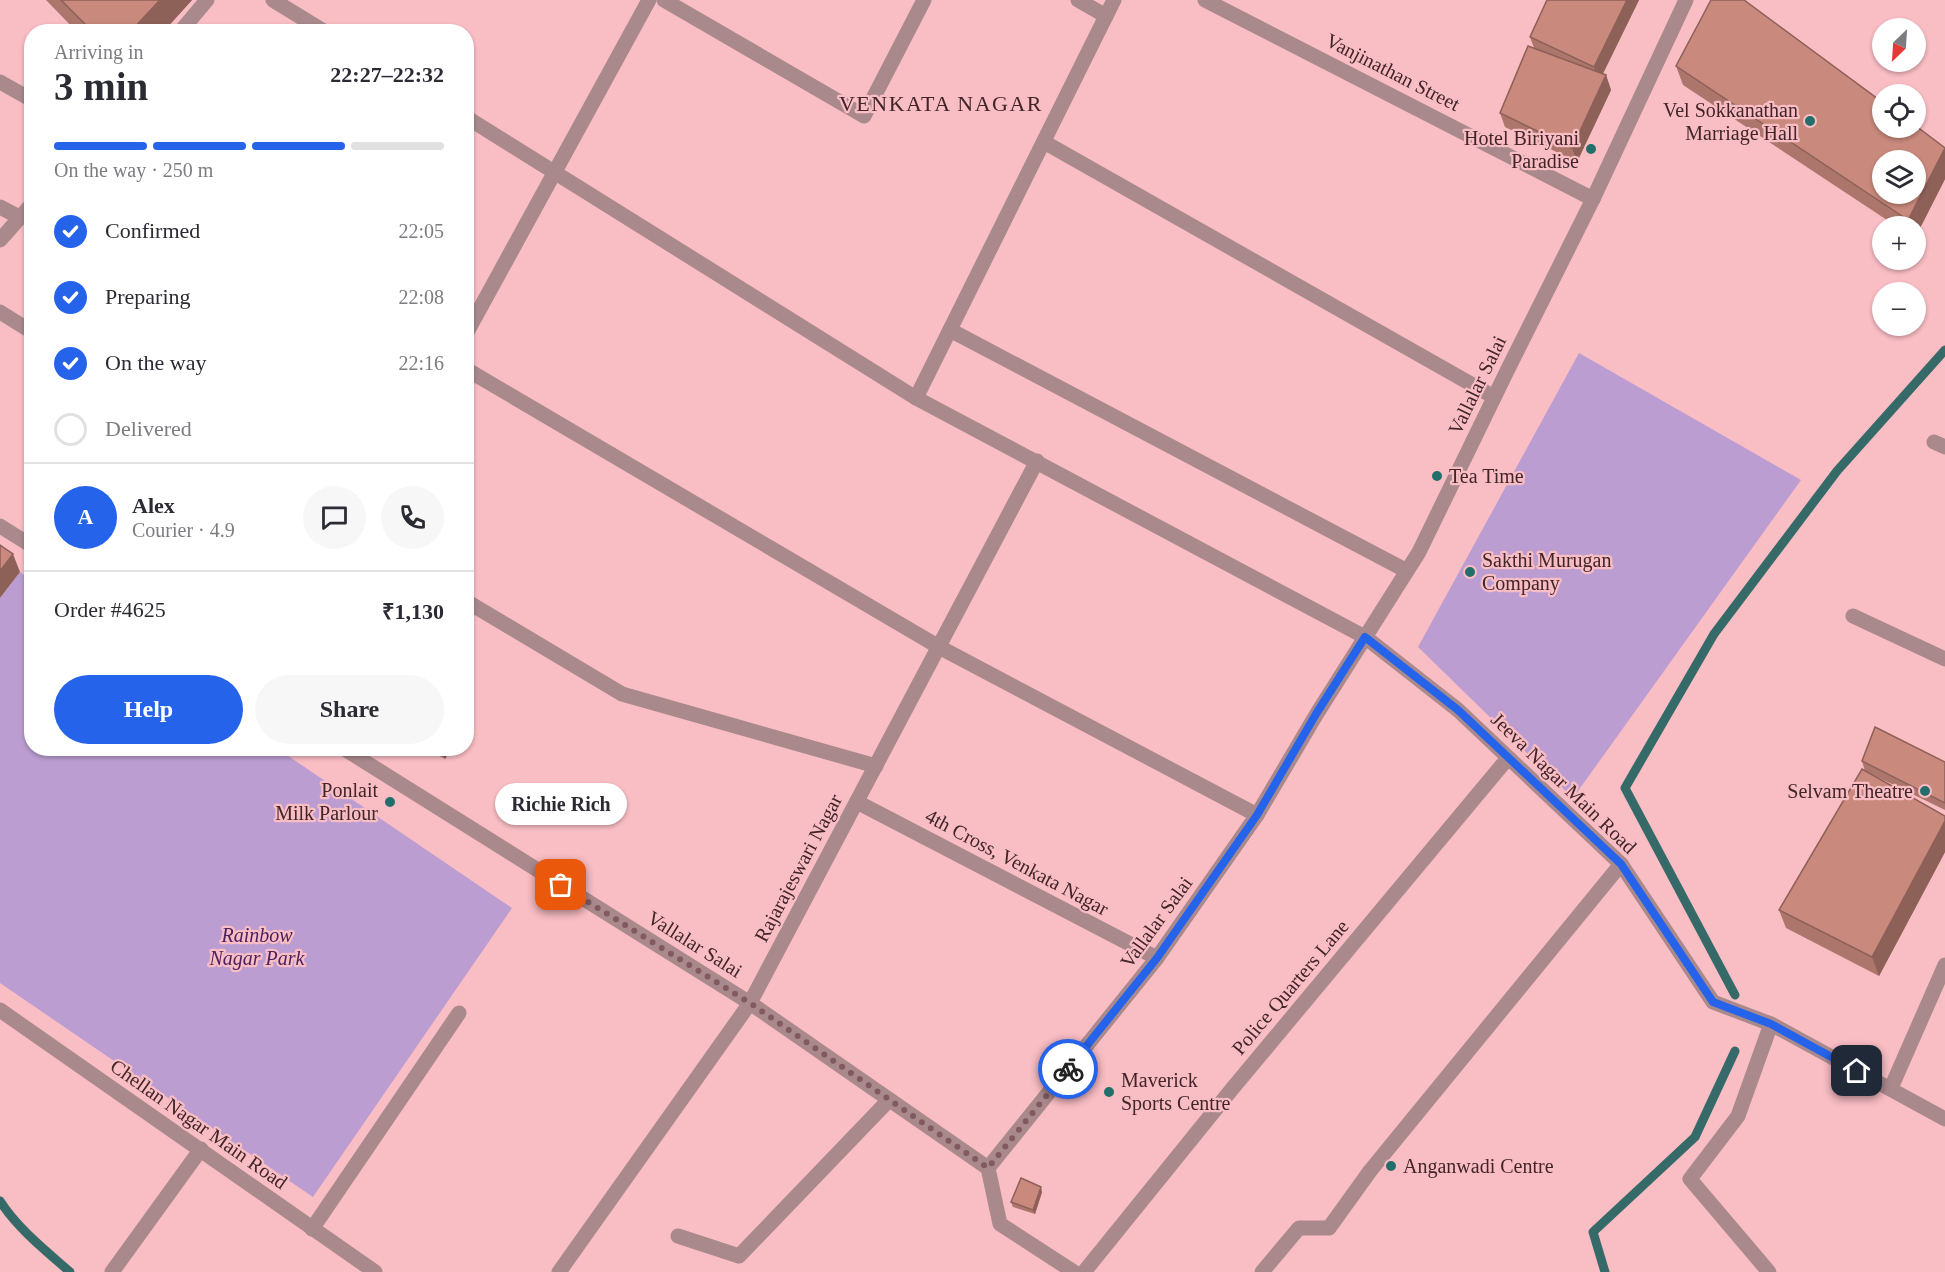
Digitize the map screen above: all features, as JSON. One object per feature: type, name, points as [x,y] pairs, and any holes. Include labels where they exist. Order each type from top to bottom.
[{"type":"street","points":[[187,24],[207,0]]},
{"type":"street","points":[[273,0],[312,24]]},
{"type":"street","points":[[474,319],[650,0]]},
{"type":"street","points":[[664,0],[864,116],[924,0]]},
{"type":"street","points":[[1078,0],[1106,16]]},
{"type":"street","points":[[916,398],[1114,0]]},
{"type":"street","name":"Vanjinathan Street","points":[[1205,0],[1593,199]]},
{"type":"street","name":"Vallalar Salai","points":[[356,756],[750,1003],[988,1168],[1157,958],[1257,815],[1316,714],[1419,552],[1593,199],[1686,0]]},
{"type":"street","points":[[0,82],[24,96]]},
{"type":"street","name":"Jeeva Nagar Main Road","points":[[474,122],[916,398],[1365,637],[1458,710],[1621,864],[1713,1002],[1771,1024],[1945,1119]]},
{"type":"street","points":[[1044,142],[1494,397]]},
{"type":"street","points":[[0,207],[20,218]]},
{"type":"street","points":[[0,240],[24,213]]},
{"type":"street","points":[[0,312],[24,327]]},
{"type":"street","points":[[950,330],[1407,571]]},
{"type":"street","points":[[474,374],[939,647],[1257,815]]},
{"type":"street","name":"Rajarajeswari Nagar","points":[[560,1272],[750,1003],[1037,461]]},
{"type":"street","points":[[0,526],[24,541]]},
{"type":"street","points":[[474,606],[622,694],[876,766]]},
{"type":"street","points":[[1853,616],[1945,659]]},
{"type":"street","name":"Police Quarters Lane","points":[[1084,1272],[1508,758]]},
{"type":"street","name":"4th Cross, Venkata Nagar","points":[[857,802],[1157,958]]},
{"type":"street","points":[[1262,1272],[1299,1228],[1329,1228],[1370,1171],[1621,864]]},
{"type":"street","points":[[1891,1088],[1941,984],[1945,965]]},
{"type":"street","name":"Chellan Nagar Main Road","points":[[0,1010],[375,1272]]},
{"type":"street","points":[[312,1229],[459,1013]]},
{"type":"street","points":[[1768,1272],[1690,1179],[1738,1116],[1771,1024]]},
{"type":"street","points":[[678,1236],[739,1256],[890,1100]]},
{"type":"street","points":[[112,1272],[201,1149]]},
{"type":"street","points":[[988,1168],[1000,1224],[1074,1272]]},
{"type":"green space","points":[[1579,353],[1801,480],[1573,798],[1418,647]]},
{"type":"green space","name":"Rainbow Nagar Park","points":[[20,572],[24,575],[24,756],[288,756],[512,908],[313,1197],[0,983],[0,598]]},
{"type":"building","points":[[61,0],[160,0],[138,24],[85,24]]},
{"type":"building","points":[[1547,0],[1627,0],[1594,67],[1530,37]]},
{"type":"building","name":"Vel Sokkanathan Marriage Hall","points":[[1711,0],[1744,0],[1872,95],[1872,138],[1926,138],[1926,134],[1945,148],[1926,185],[1926,150],[1872,150],[1872,196],[1676,66]]},
{"type":"building","points":[[1528,46],[1606,75],[1572,148],[1500,113]]},
{"type":"building","name":"Vel Sokkanathan Marriage Hall","points":[[1884,204],[1916,204],[1910,216],[1902,216]]},
{"type":"building","points":[[0,545],[13,554],[0,571]]},
{"type":"building","name":"Selvam Theatre","points":[[1875,727],[1945,762],[1945,803],[1862,761]]},
{"type":"building","points":[[1862,769],[1945,816],[1945,821],[1872,957],[1779,910]]},
{"type":"building","points":[[1021,1178],[1041,1187],[1033,1210],[1011,1202]]},
{"type":"waterway","points":[[1735,995],[1625,788],[1714,634],[1837,471],[1945,350]]},
{"type":"waterway","points":[[1605,1272],[1593,1232],[1695,1137],[1735,1051]]},
{"type":"waterway","points":[[0,1201],[23,1230],[70,1272]]},
{"type":"way so far","points":[[561,885],[750,1003],[988,1168],[1068,1069]]},
{"type":"place","name":"Vel Sokkanathan Marriage Hall","points":[[1810,121]]},
{"type":"place","name":"Hotel Biriyani Paradise","points":[[1591,149]]},
{"type":"place","name":"Tea Time","points":[[1437,476]]},
{"type":"place","name":"Sakthi Murugan Company","points":[[1470,572]]},
{"type":"place","name":"Selvam Theatre","points":[[1925,791]]},
{"type":"place","name":"Ponlait Milk Parlour","points":[[390,802]]},
{"type":"place","name":"Richie Rich","points":[[561,885]]},
{"type":"place","name":"Maverick Sports Centre","points":[[1109,1092]]},
{"type":"place","name":"Anganwadi Centre","points":[[1391,1166]]},
{"type":"district","name":"VENKATA NAGAR","points":[[941,103]]},
{"type":"route","points":[[1068,1069],[1157,958],[1257,815],[1316,714],[1365,637],[1458,710],[1621,864],[1713,1002],[1771,1024],[1857,1071]]}]
